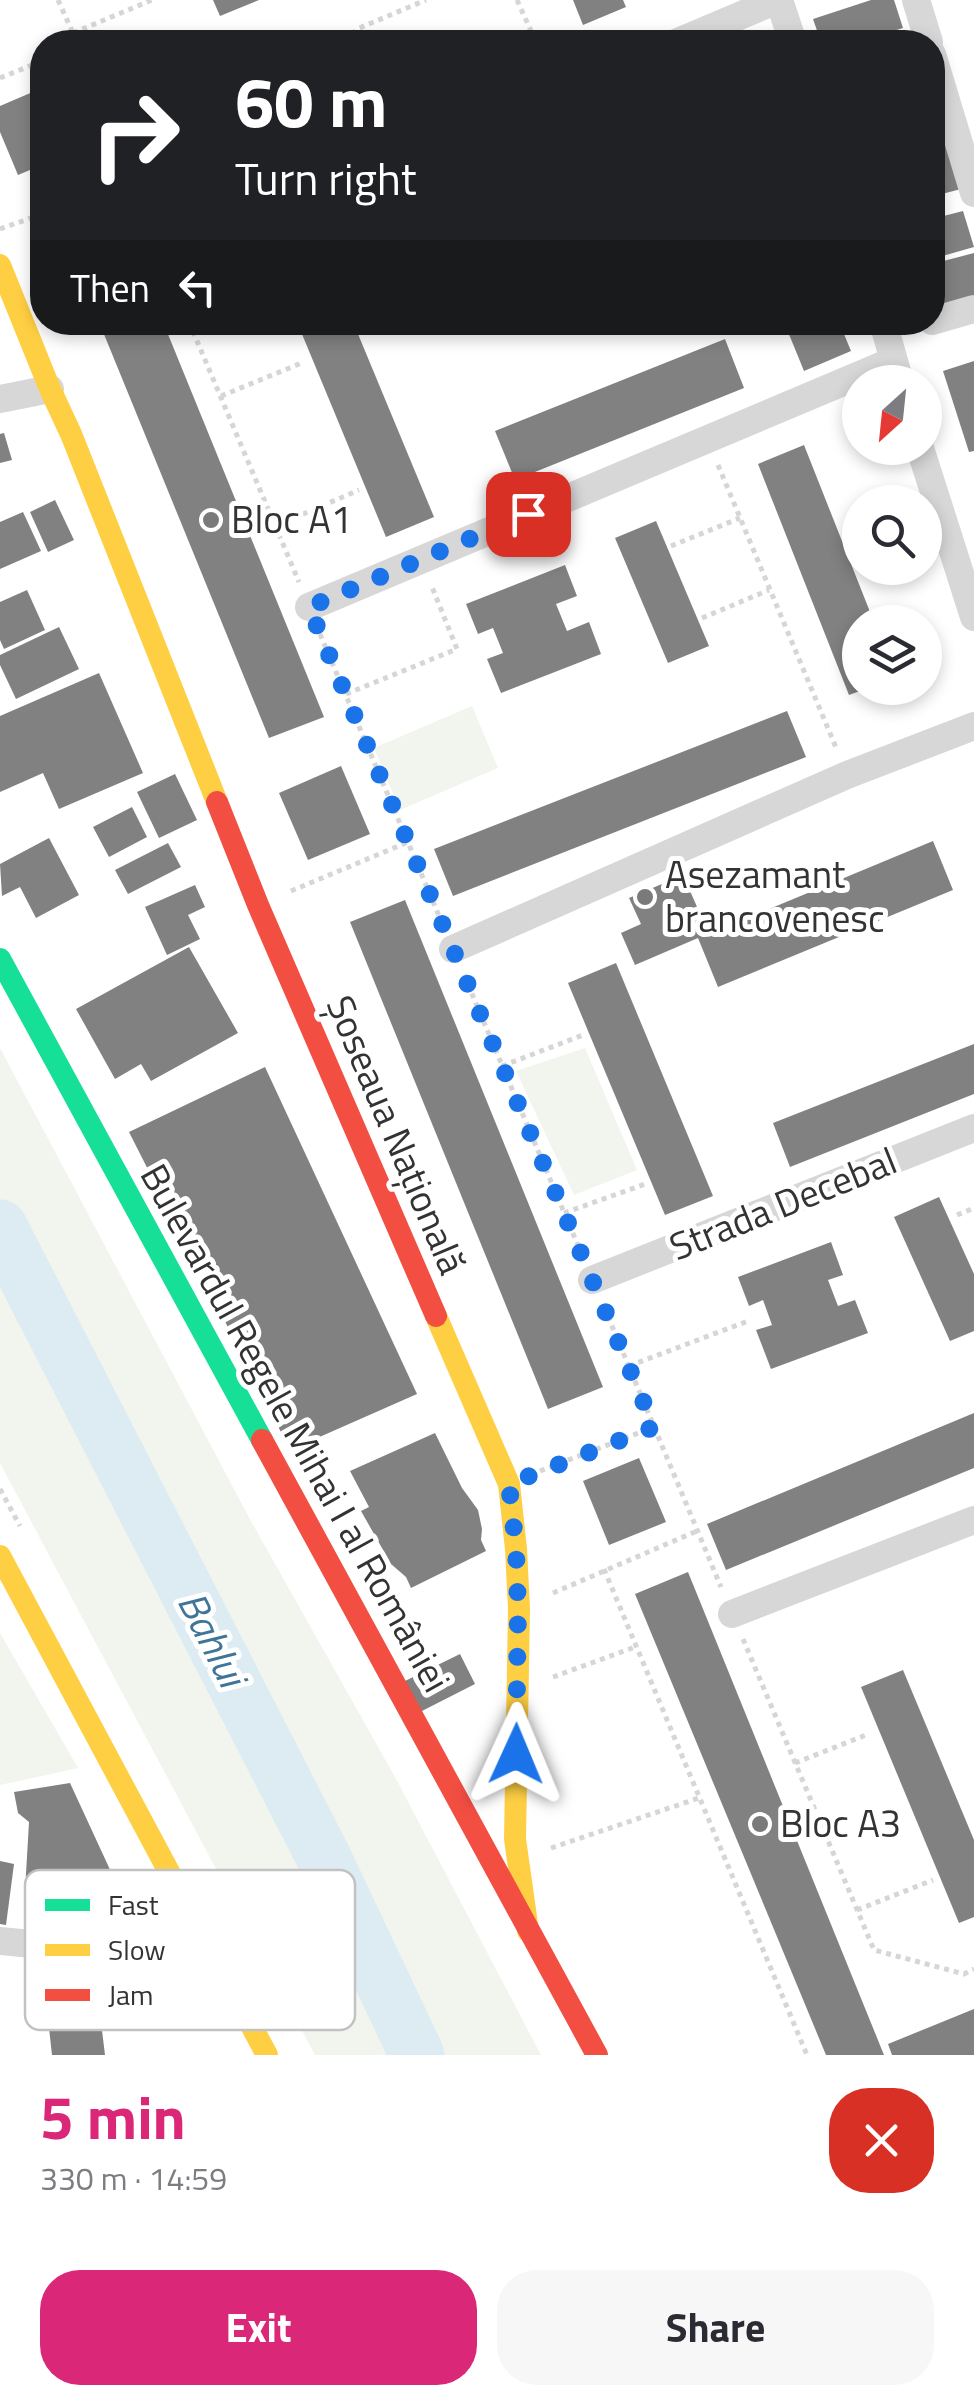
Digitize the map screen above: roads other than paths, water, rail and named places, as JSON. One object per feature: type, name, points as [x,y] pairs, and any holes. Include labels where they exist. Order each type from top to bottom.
[{"type":"main road","name":"Șoseaua Națională","points":[[0,266],[72,434],[258,905],[509,1484],[518,1608],[515,1839],[528,1931],[598,2055]]},
{"type":"main road","name":"Bulevardul Regele Mihai I al României","points":[[0,960],[528,1931]]},
{"type":"main road","points":[[0,1556],[168,1870]]},
{"type":"main road","points":[[254,2030],[267,2055]]},
{"type":"street","points":[[707,30],[778,0],[789,30]]},
{"type":"street","points":[[916,0],[925,30]]},
{"type":"street","points":[[945,97],[974,193]]},
{"type":"street","points":[[945,318],[974,309]]},
{"type":"street","points":[[309,607],[707,439],[891,350],[912,335]]},
{"type":"street","points":[[0,399],[50,389]]},
{"type":"street","points":[[925,465],[974,617]]},
{"type":"street","points":[[453,949],[847,775],[974,726]]},
{"type":"street","name":"Strada Decebal","points":[[592,1280],[974,1128]]},
{"type":"street","points":[[732,1614],[974,1520]]},
{"type":"street","points":[[0,1941],[25,1943]]},
{"type":"waterway","name":"Bahlui","points":[[0,1227],[330,1870]]},
{"type":"waterway","name":"Bahlui","points":[[355,1924],[417,2055]]},
{"type":"place","name":"Bloc A1","points":[[211,520]]},
{"type":"place","name":"Asezamant brancovenesc","points":[[645,897]]},
{"type":"place","name":"Bloc A3","points":[[760,1824]]}]
